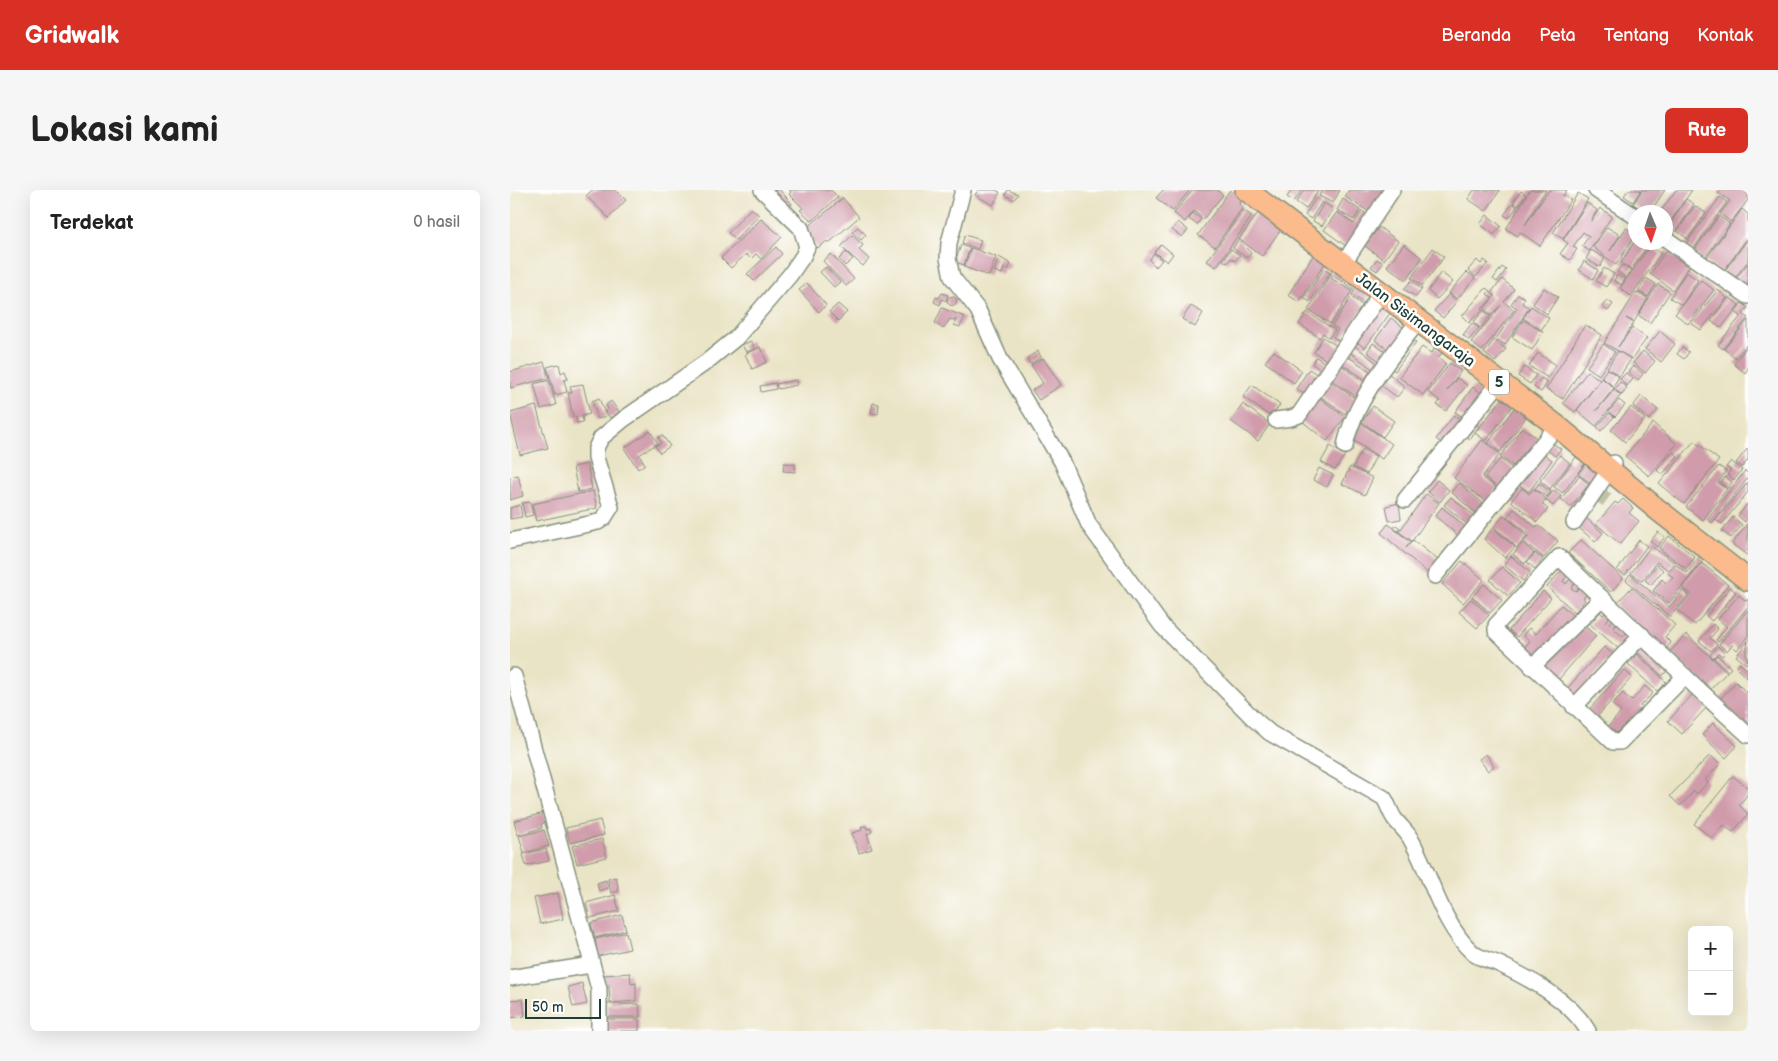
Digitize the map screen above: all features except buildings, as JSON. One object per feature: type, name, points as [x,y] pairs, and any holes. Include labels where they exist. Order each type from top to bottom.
[{"type":"highway","name":"Jalan Sisimangaraja","points":[[1246,190],[1346,260],[1612,465],[1748,566]]},
{"type":"highway","name":"Jalan Sisimangaraja","points":[[1263,190],[1381,292],[1557,426],[1612,465],[1658,510],[1748,580]]},
{"type":"street","points":[[510,541],[585,525],[604,518],[611,507],[596,458],[596,448],[601,438],[624,418],[705,363],[736,338],[790,275],[807,247],[806,239],[801,228],[762,190]]},
{"type":"street","points":[[963,190],[948,251],[952,277],[978,310],[1000,359],[1062,462],[1089,526],[1162,626],[1208,675],[1270,733],[1384,798],[1394,817],[1408,836],[1448,919],[1462,940],[1475,954],[1500,964],[1535,983],[1564,1004],[1584,1022],[1588,1031]]},
{"type":"street","points":[[1346,260],[1392,190]]},
{"type":"street","points":[[1596,190],[1617,196],[1628,208]]},
{"type":"street","points":[[1673,244],[1748,296]]},
{"type":"street","points":[[1276,420],[1291,418],[1299,414],[1381,292]]},
{"type":"street","points":[[1345,446],[1348,430],[1373,382],[1419,320]]},
{"type":"street","points":[[1405,500],[1500,382]]},
{"type":"street","points":[[1435,576],[1557,426]]},
{"type":"street","points":[[1574,522],[1612,465]]},
{"type":"street","points":[[1685,676],[1620,742],[1613,742],[1532,667],[1496,631],[1496,625],[1559,557],[1748,735]]},
{"type":"street","points":[[1532,667],[1602,598]]},
{"type":"street","points":[[1574,707],[1642,635]]},
{"type":"street","points":[[511,673],[599,989],[599,1031]]},
{"type":"street","points":[[510,978],[591,965]]},
{"type":"tunnel","points":[[1595,491],[1611,503]]}]
